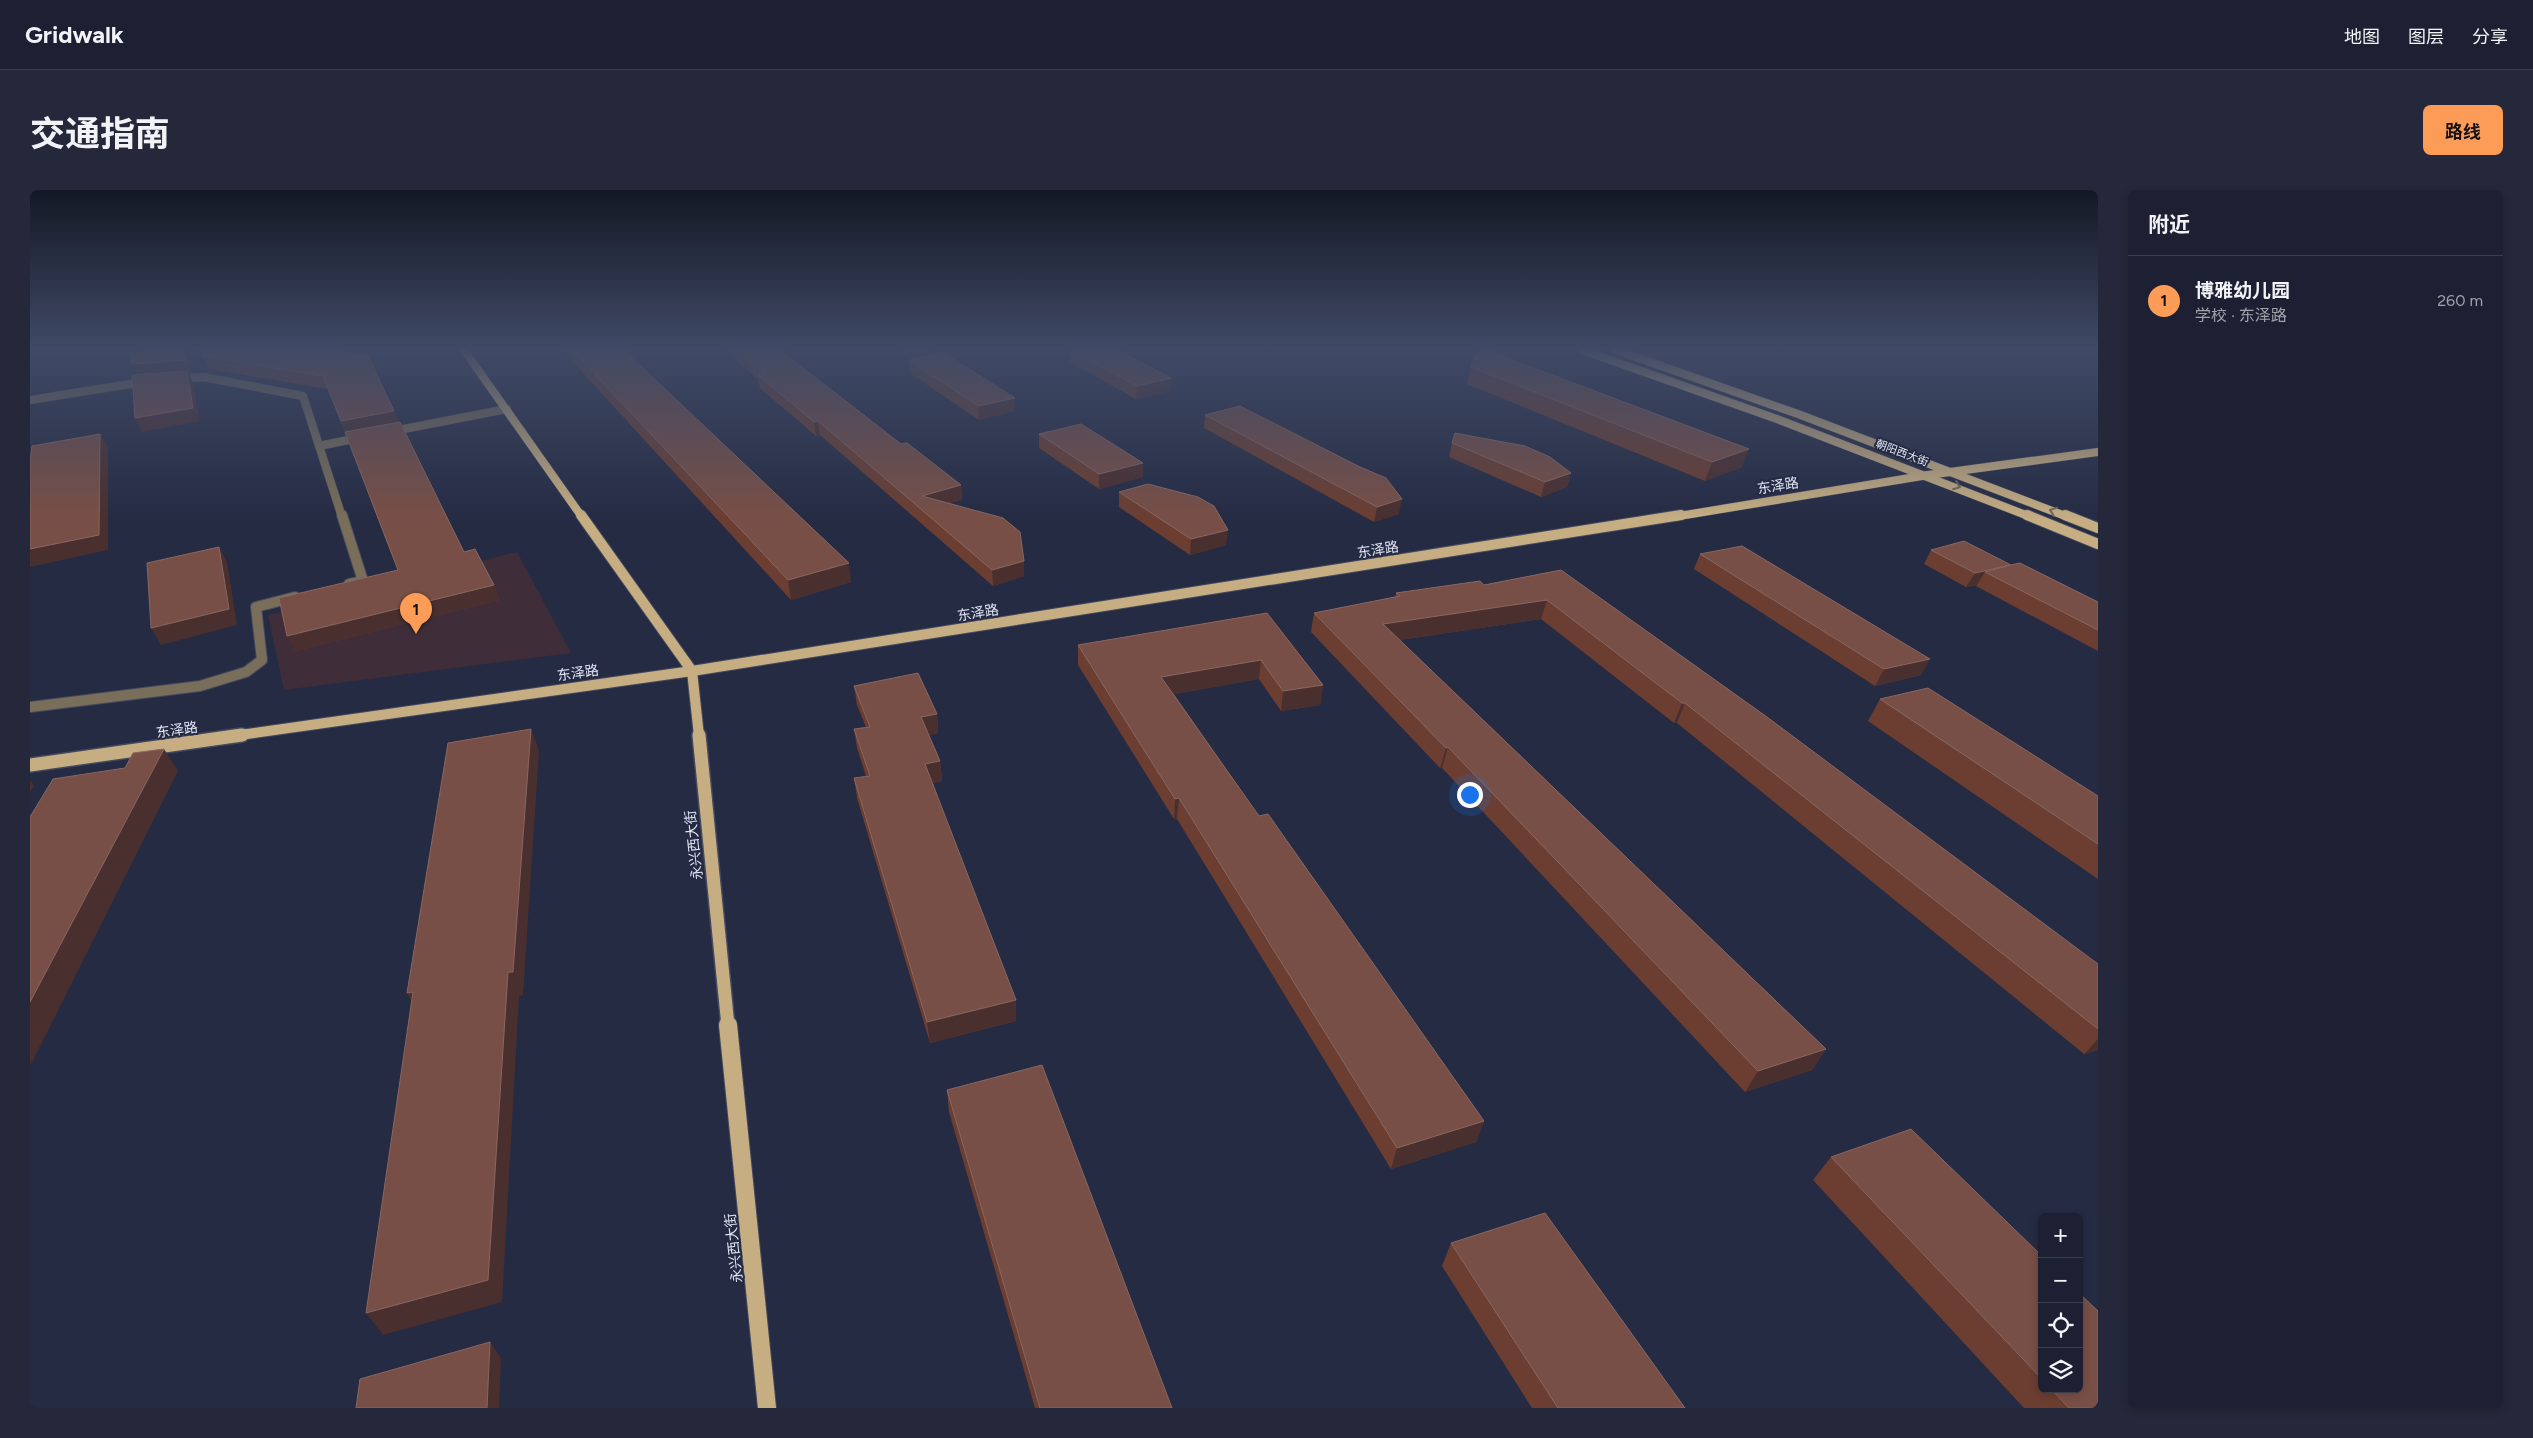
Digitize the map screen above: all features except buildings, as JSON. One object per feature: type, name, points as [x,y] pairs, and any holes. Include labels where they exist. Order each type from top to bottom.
[{"type":"main road","name":"朝阳西大街","points":[[1739,407],[1928,475],[2098,544]]},
{"type":"main road","name":"朝阳西大街","points":[[1778,407],[2098,528]]},
{"type":"main road","name":"永兴西大街","points":[[507,409],[692,671],[767,1408]]},
{"type":"main road","name":"东泽路","points":[[30,765],[692,671],[1384,564],[1928,475],[2098,452]]},
{"type":"street","points":[[307,407],[362,581],[343,586]]},
{"type":"street","points":[[384,433],[507,409]]},
{"type":"street","points":[[319,446],[374,435]]},
{"type":"street","points":[[30,707],[200,686],[246,672],[262,660],[256,607],[305,595]]},
{"type":"shaded area","points":[[517,552],[571,653],[284,690],[268,615]]},
{"type":"place","name":"博雅幼儿园","points":[[416,634]]}]
